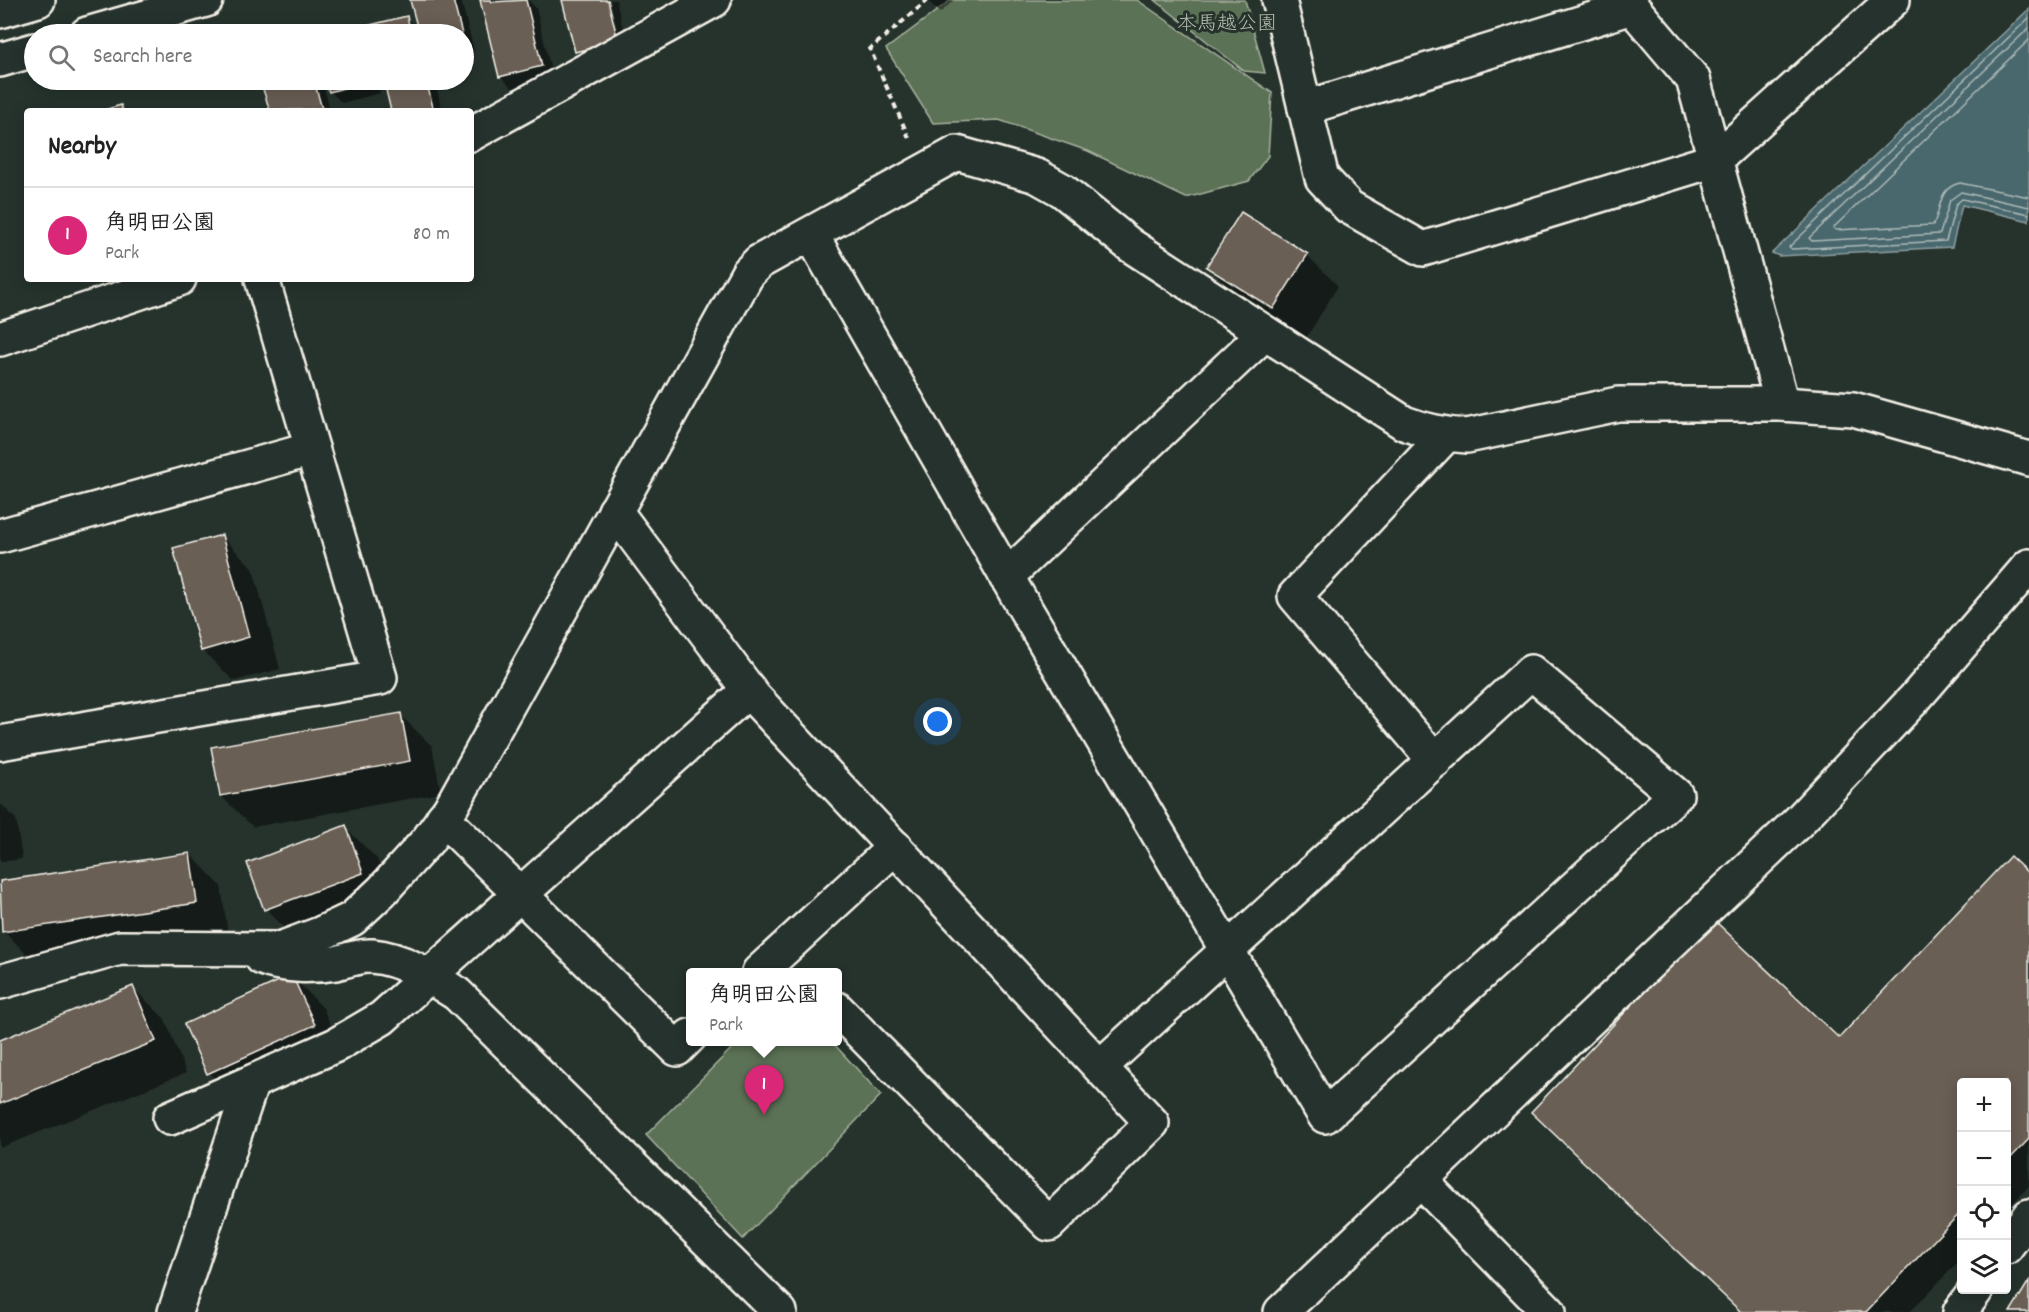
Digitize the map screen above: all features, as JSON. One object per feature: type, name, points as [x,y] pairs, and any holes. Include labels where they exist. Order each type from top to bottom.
[{"type":"street","points":[[0,11],[38,0]]},
{"type":"street","points":[[122,24],[206,0]]},
{"type":"street","points":[[474,132],[714,0]]},
{"type":"street","points":[[1279,0],[1322,178],[1349,207],[1423,249],[1715,160],[1893,0]]},
{"type":"street","points":[[1305,108],[1629,3],[1693,79],[1782,404]]},
{"type":"street","points":[[0,60],[24,53]]},
{"type":"street","points":[[0,982],[120,948],[280,949],[321,934],[352,919],[382,891],[443,818],[748,273],[759,262],[957,153],[1037,176],[1062,190],[1130,245],[1404,423],[1446,435],[1467,436],[1618,404],[1782,404],[1853,410],[2029,459]]},
{"type":"street","points":[[811,234],[1006,577],[1227,950],[1325,1116],[1676,795],[1531,672],[1435,761],[1227,950],[1100,1067]]},
{"type":"street","points":[[0,339],[169,282]]},
{"type":"street","points":[[0,743],[380,678],[263,282]]},
{"type":"street","points":[[1006,577],[1265,333]]},
{"type":"street","points":[[1435,761],[1294,596],[1446,435]]},
{"type":"street","points":[[0,536],[312,449]]},
{"type":"street","points":[[615,511],[749,690],[1152,1123],[1049,1224],[842,1014]]},
{"type":"street","points":[[1281,1312],[1798,822],[1915,698],[2029,566]]},
{"type":"street","points":[[170,1118],[336,1046],[382,1018],[749,690]]},
{"type":"street","points":[[443,818],[677,1049],[686,1040]]},
{"type":"street","points":[[780,966],[895,846]]},
{"type":"street","points":[[238,948],[276,964],[326,965],[370,956],[398,961],[430,976],[457,994],[780,1312]]},
{"type":"street","points":[[176,1312],[251,1084]]},
{"type":"street","points":[[1420,1180],[1549,1312]]},
{"type":"street","points":[[2011,1241],[2029,1215]]},
{"type":"street","points":[[1960,1312],[1973,1294]]},
{"type":"path","points":[[924,172],[870,49],[928,0]]},
{"type":"green space","points":[[951,0],[1137,0],[1272,93],[1268,156],[1249,181],[1186,198],[1088,151],[999,120],[933,123],[886,49]]},
{"type":"green space","name":"本馬越公園","points":[[1155,0],[1245,0],[1265,73],[1244,71]]},
{"type":"green space","points":[[734,1046],[836,1046],[881,1095],[743,1239],[646,1135]]},
{"type":"water","points":[[2029,9],[2029,221],[1962,205],[1952,247],[1779,256],[1772,253]]},
{"type":"building","points":[[410,0],[453,0],[459,24],[416,24]]},
{"type":"building","points":[[480,0],[491,0],[492,2],[526,0],[542,66],[499,77]]},
{"type":"building","points":[[562,0],[608,0],[618,41],[575,52]]},
{"type":"building","points":[[407,16],[409,24],[374,24]]},
{"type":"building","points":[[263,90],[317,90],[322,108],[269,108]]},
{"type":"building","points":[[386,90],[429,90],[433,108],[390,108]]},
{"type":"building","points":[[1241,212],[1308,254],[1273,309],[1206,267]]},
{"type":"building","points":[[222,535],[249,637],[201,651],[173,548]]},
{"type":"building","points":[[401,713],[410,761],[220,796],[211,747]]},
{"type":"building","points":[[346,825],[363,873],[264,910],[247,863]]},
{"type":"building","points":[[190,853],[197,903],[2,932],[0,881]]},
{"type":"building","points":[[2010,856],[2029,874],[2029,1139],[2011,1158],[2011,1078],[1957,1078],[1957,1216],[1866,1312],[1741,1312],[1531,1112],[1713,919],[1839,1038]]},
{"type":"building","points":[[292,975],[315,1025],[207,1074],[184,1024]]},
{"type":"building","points":[[133,986],[156,1041],[0,1104],[0,1040]]},
{"type":"building","points":[[2029,1281],[2029,1312],[2010,1312]]},
{"type":"place","name":"角明田公園","points":[[764,1115]]}]
